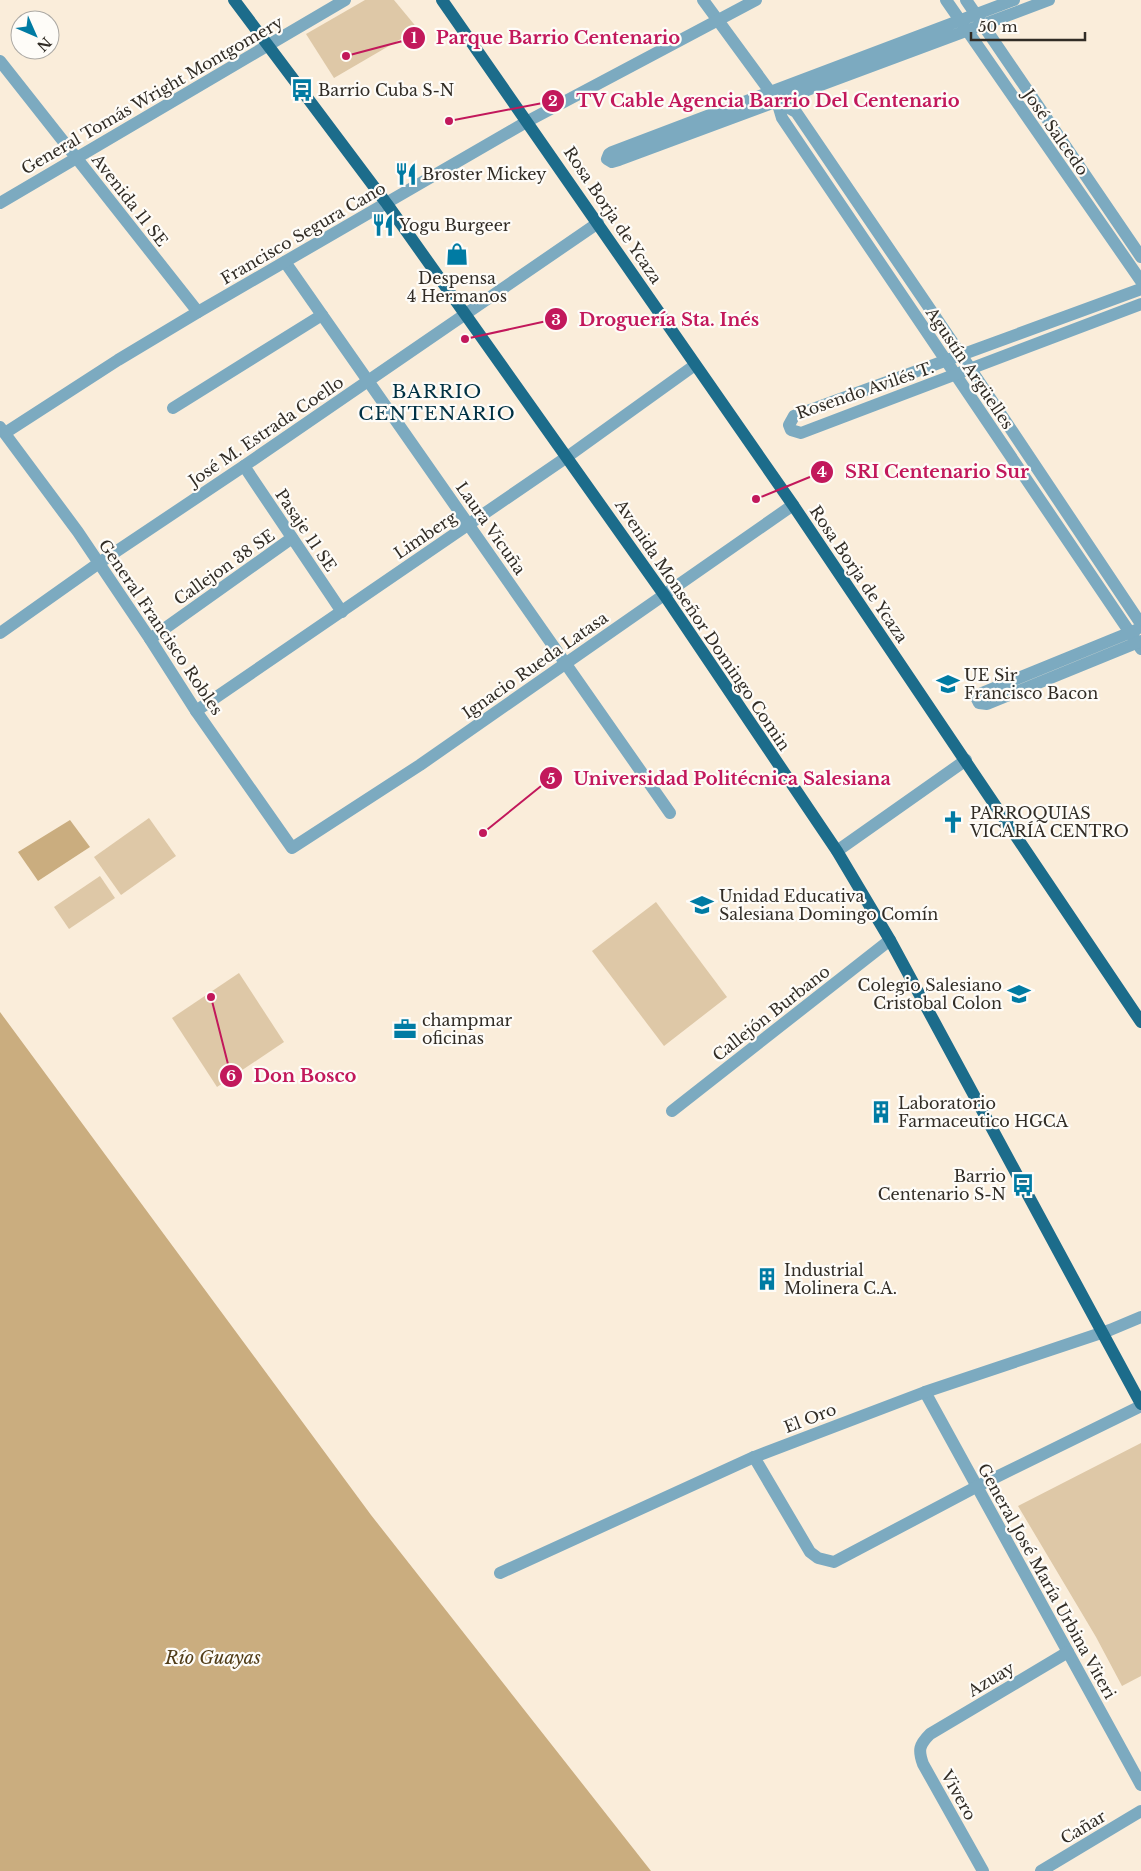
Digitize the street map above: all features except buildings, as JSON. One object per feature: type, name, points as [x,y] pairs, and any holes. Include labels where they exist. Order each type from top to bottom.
[{"type":"main road","name":"Avenida Monseñor Domingo Comin","points":[[234,0],[387,204],[567,457],[837,851],[890,940],[1141,1405]]},
{"type":"main road","name":"Rosa Borja de Ycaza","points":[[442,0],[793,506],[1141,1022]]},
{"type":"street","name":"General Tomás Wright Montgomery","points":[[0,203],[346,0]]},
{"type":"street","name":"Agustín Argüelles","points":[[703,0],[777,102],[782,118],[946,362],[1138,639]]},
{"type":"street","name":"Francisco Segura Cano","points":[[2,430],[198,312],[528,122],[756,0]]},
{"type":"street","name":"José Salcedo","points":[[946,0],[1141,281]]},
{"type":"street","name":"José Salcedo","points":[[966,0],[1141,257]]},
{"type":"street","points":[[980,19],[1014,0]]},
{"type":"street","points":[[964,25],[769,91],[612,152],[607,159],[612,162],[777,102],[980,19],[1049,0]]},
{"type":"street","name":"Avenida 11 SE","points":[[0,60],[198,312]]},
{"type":"street","name":"Agustín Argüelles","points":[[777,102],[796,112],[972,370],[1141,624]]},
{"type":"street","points":[[1052,155],[1066,147]]},
{"type":"street","name":"José M. Estrada Coello","points":[[0,633],[99,563],[598,223]]},
{"type":"street","points":[[859,231],[872,223]]},
{"type":"street","name":"Laura Vicuña","points":[[285,262],[670,812]]},
{"type":"street","name":"Rosendo Avilés T.","points":[[1141,289],[946,362],[794,416],[789,425],[791,430],[801,432],[972,370],[1141,304]]},
{"type":"street","points":[[173,408],[322,315]]},
{"type":"street","name":"Limberg","points":[[196,711],[469,525],[695,365]]},
{"type":"street","name":"General Francisco Robles","points":[[2,430],[99,563],[196,711],[292,848]]},
{"type":"street","name":"Pasaje 11 SE","points":[[244,466],[342,612]]},
{"type":"street","points":[[1041,501],[1053,492]]},
{"type":"street","name":"Ignacio Rueda Latasa","points":[[292,848],[420,765],[793,506]]},
{"type":"street","name":"Callejon 38 SE","points":[[150,639],[292,538]]},
{"type":"street","points":[[1138,639],[987,704],[983,705],[977,700],[982,693],[1138,639]]},
{"type":"street","points":[[837,851],[966,760]]},
{"type":"street","name":"Callejón Burbano","points":[[672,1111],[890,940]]},
{"type":"street","name":"El Oro","points":[[500,1573],[754,1456],[925,1392],[1141,1317]]},
{"type":"street","name":"General José María Urbina Viteri","points":[[925,1392],[1141,1785]]},
{"type":"street","points":[[754,1456],[810,1552],[818,1558],[834,1562],[976,1487],[1141,1405]]},
{"type":"street","name":"Azuay","points":[[930,1734],[1068,1652]]},
{"type":"street","name":"Vivero","points":[[930,1734],[920,1744],[919,1752],[923,1764],[983,1871]]},
{"type":"street","name":"Cañar","points":[[1041,1871],[1141,1811]]},
{"type":"shaded area","points":[[365,0],[394,0],[418,29],[334,78],[306,34]]},
{"type":"shaded area","points":[[149,818],[176,856],[121,895],[94,857]]},
{"type":"shaded area","points":[[100,876],[115,898],[69,929],[54,907]]},
{"type":"shaded area","points":[[656,902],[727,997],[664,1046],[592,951]]},
{"type":"shaded area","points":[[239,973],[284,1042],[217,1087],[172,1018]]},
{"type":"shaded area","points":[[1141,1443],[1141,1676],[1122,1686],[1096,1637],[1018,1506]]},
{"type":"water","points":[[70,820],[90,847],[38,881],[18,852]]},
{"type":"water","name":"Río Guayas","points":[[0,1012],[371,1515],[651,1871],[0,1871]]},
{"type":"place","name":"Parque Barrio Centenario","points":[[346,56]]},
{"type":"place","name":"Barrio Cuba S-N","points":[[302,90]]},
{"type":"place","name":"TV Cable Agencia Barrio Del Centenario","points":[[449,121]]},
{"type":"place","name":"Broster Mickey","points":[[406,174]]},
{"type":"place","name":"Yogu Burgeer","points":[[383,225]]},
{"type":"place","name":"Despensa 4 Hermanos","points":[[457,254]]},
{"type":"place","name":"Droguería Sta. Inés","points":[[465,339]]},
{"type":"place","name":"SRI Centenario Sur","points":[[756,499]]},
{"type":"place","name":"UE Sir Francisco Bacon","points":[[948,684]]},
{"type":"place","name":"PARROQUIAS VICARÍA CENTRO","points":[[953,822]]},
{"type":"place","name":"Universidad Politécnica Salesiana","points":[[483,833]]},
{"type":"place","name":"Unidad Educativa Salesiana Domingo Comín","points":[[702,905]]},
{"type":"place","name":"Colegio Salesiano Cristobal Colon","points":[[1019,994]]},
{"type":"place","name":"Don Bosco","points":[[211,997]]},
{"type":"place","name":"champmar oficinas","points":[[405,1029]]},
{"type":"place","name":"Laboratorio Farmaceutico HGCA","points":[[881,1112]]},
{"type":"place","name":"Barrio Centenario S-N","points":[[1023,1185]]},
{"type":"place","name":"Industrial Molinera C.A.","points":[[767,1279]]},
{"type":"district","name":"BARRIO CENTENARIO","points":[[437,402]]}]
